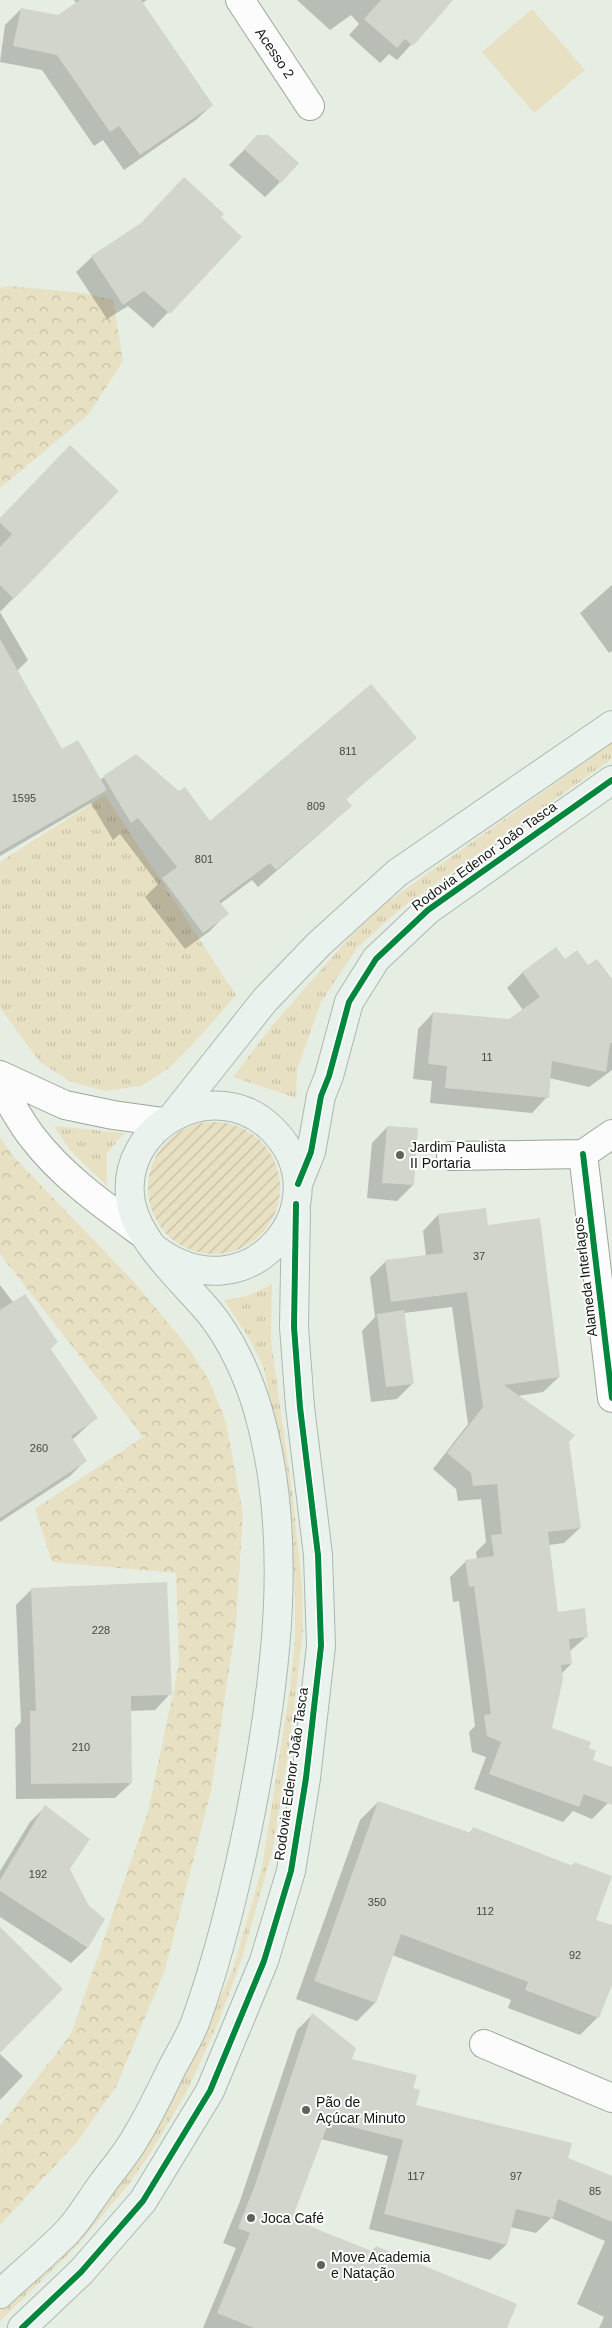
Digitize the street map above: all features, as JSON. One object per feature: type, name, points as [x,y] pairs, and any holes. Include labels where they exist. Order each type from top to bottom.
[{"type":"main road","points":[[0,2294],[69,2229],[130,2146],[194,2026],[235,1890],[263,1748],[278,1615],[278,1546],[273,1477],[258,1409],[243,1370],[212,1316],[149,1241],[134,1216],[130,1197],[135,1159],[144,1142],[169,1119],[264,1000],[319,944],[397,874],[612,725]]},
{"type":"main road","name":"Rodovia Edenor João Tasca","points":[[22,2328],[81,2272],[143,2200],[210,2091],[264,1961],[290,1871],[306,1778],[321,1646],[318,1555],[300,1408],[294,1327],[297,1194],[311,1152],[321,1096],[329,1076],[349,1002],[376,959],[428,910],[612,780]]},
{"type":"main road","points":[[149,1241],[172,1261],[190,1269],[209,1272],[239,1267],[266,1254],[280,1240],[290,1223],[297,1194],[294,1163],[285,1144],[272,1128],[254,1115],[235,1108],[214,1105],[193,1108],[169,1119]]},
{"type":"street","name":"Acesso 2","points":[[240,0],[310,106]]},
{"type":"street","points":[[0,1075],[65,1105],[130,1118],[169,1119]]},
{"type":"street","points":[[0,1086],[33,1138],[59,1166],[91,1198],[149,1241]]},
{"type":"street","points":[[451,1156],[583,1154],[612,1134]]},
{"type":"street","name":"Alameda Interlagos","points":[[583,1154],[612,1398]]},
{"type":"street","points":[[484,2044],[612,2098]]},
{"type":"green space","points":[[532,9],[585,70],[534,113],[482,52]]},
{"type":"green space","points":[[11,286],[83,293],[113,300],[123,361],[88,415],[0,488],[0,288]]},
{"type":"green space","points":[[612,743],[612,759],[400,909],[358,947],[321,1002],[297,1070],[296,1098],[233,1077],[271,1027],[348,939],[386,903]]},
{"type":"green space","points":[[105,795],[236,995],[195,1042],[168,1069],[141,1086],[105,1091],[71,1082],[40,1062],[0,1008],[0,862]]},
{"type":"green space","points":[[214,1122],[227,1123],[239,1127],[261,1141],[275,1163],[279,1175],[279,1201],[275,1213],[261,1235],[239,1249],[227,1253],[214,1254],[201,1253],[189,1249],[167,1235],[153,1213],[149,1201],[148,1188],[149,1175],[153,1163],[167,1141],[189,1127],[201,1123]]},
{"type":"green space","points":[[54,1126],[124,1133],[107,1153],[107,1186],[70,1150]]},
{"type":"green space","points":[[0,1137],[13,1156],[134,1282],[189,1348],[209,1380],[226,1422],[243,1514],[236,1624],[211,1791],[165,1970],[116,2087],[77,2142],[0,2225],[0,2126],[71,2034],[148,1812],[179,1664],[176,1573],[52,1562],[35,1509],[143,1437],[0,1254]]},
{"type":"green space","points":[[272,1284],[271,1341],[293,1499],[302,1584],[303,1632],[289,1748],[272,1853],[241,1961],[218,2023],[188,2089],[151,2152],[128,2185],[75,2248],[0,2321],[0,2310],[36,2278],[141,2154],[177,2092],[233,1969],[262,1868],[290,1688],[295,1639],[295,1594],[292,1551],[273,1415],[264,1369],[252,1343],[224,1300],[247,1296]]},
{"type":"building","points":[[80,0],[141,0],[213,105],[140,155],[119,126],[110,132],[57,55],[13,46],[21,8],[58,15]]},
{"type":"building","points":[[381,0],[453,0],[413,46],[405,39],[397,48],[364,19]]},
{"type":"building","points":[[257,135],[268,135],[299,163],[281,183],[244,149]]},
{"type":"building","points":[[184,177],[224,214],[221,217],[242,237],[170,314],[144,291],[123,305],[91,256],[141,223]]},
{"type":"building","points":[[70,445],[119,491],[14,599],[0,585],[0,547],[12,534],[0,523],[0,518]]},
{"type":"building","points":[[0,639],[62,749],[78,740],[107,790],[0,852]]},
{"type":"building","points":[[371,684],[417,738],[346,799],[352,806],[276,870],[270,863],[219,901],[229,914],[203,933],[162,878],[177,867],[138,818],[131,823],[103,776],[136,754],[179,791],[185,787],[210,821]]},
{"type":"building","points":[[556,947],[565,959],[577,950],[588,965],[597,959],[612,979],[612,1043],[610,1043],[606,1072],[552,1061],[549,1098],[445,1088],[447,1066],[428,1064],[433,1012],[509,1019],[540,997],[522,972]]},
{"type":"building","name":"Jardim Paulista II Portaria","points":[[387,1126],[418,1128],[414,1185],[382,1183]]},
{"type":"building","points":[[486,1208],[488,1225],[540,1218],[560,1377],[504,1385],[575,1435],[569,1442],[581,1528],[548,1532],[558,1612],[585,1608],[588,1637],[569,1639],[572,1664],[561,1665],[563,1679],[552,1728],[591,1742],[589,1748],[596,1751],[593,1760],[612,1767],[612,1805],[584,1794],[579,1807],[489,1774],[501,1742],[487,1736],[484,1715],[491,1714],[474,1586],[469,1587],[465,1560],[494,1556],[491,1535],[502,1534],[497,1484],[473,1486],[471,1473],[447,1453],[483,1407],[467,1292],[391,1302],[385,1260],[443,1253],[438,1214]]},
{"type":"building","points":[[25,1294],[58,1342],[50,1348],[98,1418],[71,1436],[87,1461],[0,1518],[0,1310]]},
{"type":"building","points":[[404,1310],[414,1384],[386,1387],[377,1314]]},
{"type":"building","points":[[167,1582],[172,1695],[131,1696],[132,1783],[31,1784],[30,1711],[36,1711],[31,1588]]},
{"type":"building","points":[[378,1801],[471,1833],[473,1827],[573,1866],[574,1862],[612,1876],[596,1920],[612,1925],[612,1985],[599,2018],[525,1990],[528,1982],[401,1934],[376,2003],[314,1981]]},
{"type":"building","points":[[45,1805],[90,1839],[70,1869],[89,1906],[105,1919],[88,1948],[0,1891],[0,1880]]},
{"type":"building","points":[[0,1927],[63,1989],[0,2053]]},
{"type":"building","points":[[312,2013],[356,2048],[352,2059],[417,2075],[413,2088],[420,2090],[416,2105],[572,2143],[568,2158],[612,2176],[612,2222],[558,2199],[553,2218],[516,2209],[507,2245],[384,2214],[403,2140],[329,2121],[292,2219],[374,2252],[376,2246],[517,2304],[507,2328],[254,2328],[217,2313],[250,2233],[238,2228],[255,2185]]},
{"type":"cycle path","points":[[298,1184],[311,1152],[321,1096],[329,1076],[349,1002],[376,959],[428,910],[612,780]]},
{"type":"cycle path","points":[[583,1154],[612,1398]]},
{"type":"cycle path","points":[[22,2328],[81,2272],[143,2201],[210,2091],[264,1961],[291,1871],[306,1778],[321,1646],[318,1555],[300,1407],[294,1327],[296,1204]]},
{"type":"place","name":"Jardim Paulista II Portaria","points":[[400,1155]]},
{"type":"place","name":"Pão de Açúcar Minuto","points":[[306,2110]]},
{"type":"place","name":"Joca Café","points":[[251,2218]]},
{"type":"place","name":"Move Academia e Natação","points":[[321,2265]]}]
